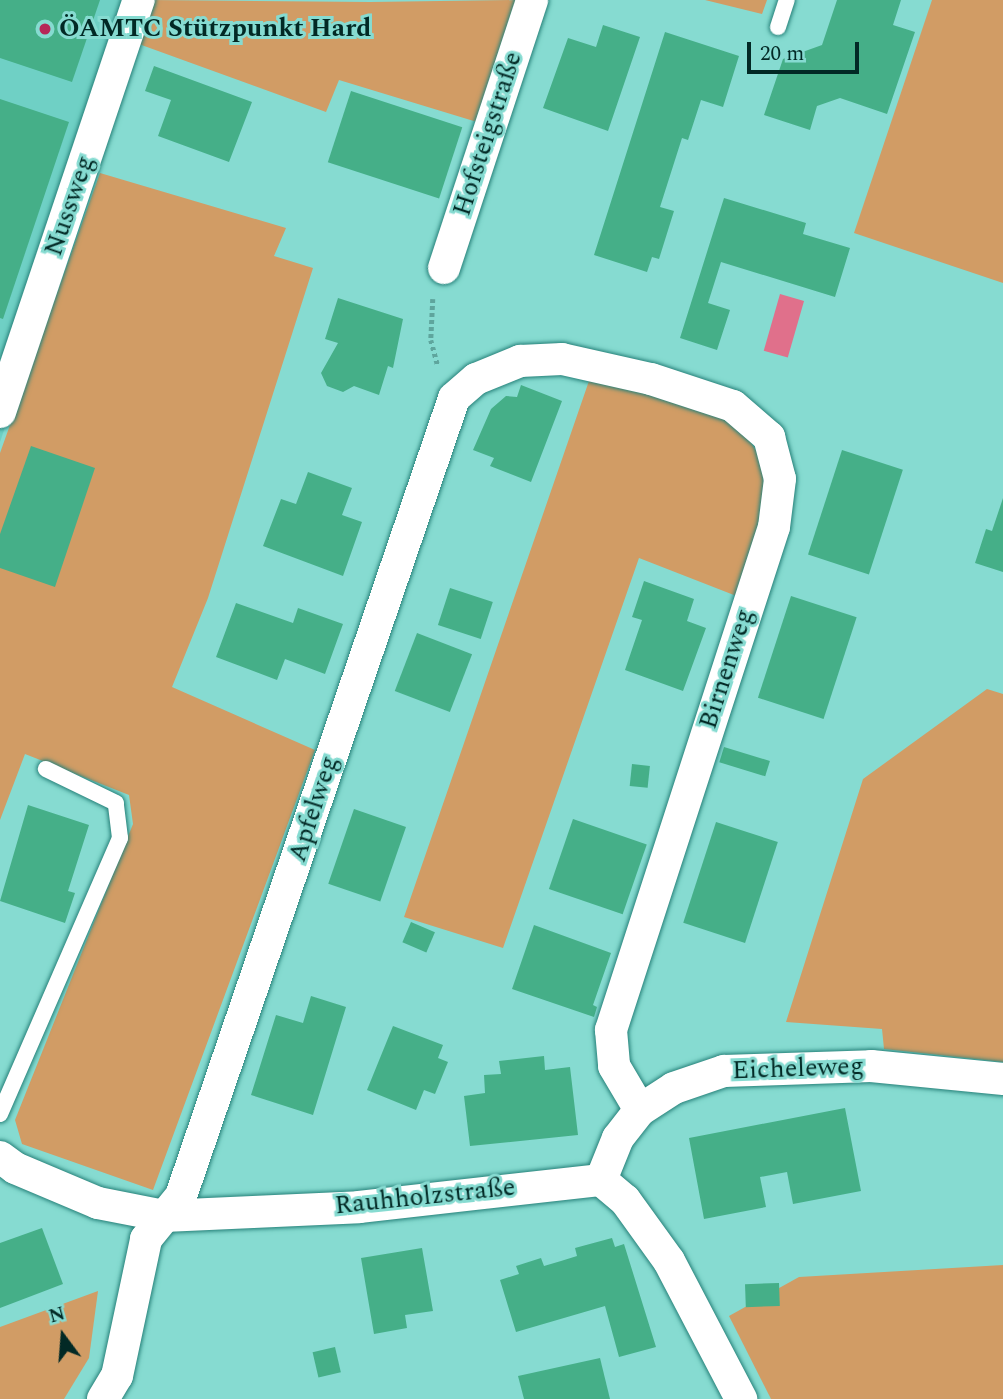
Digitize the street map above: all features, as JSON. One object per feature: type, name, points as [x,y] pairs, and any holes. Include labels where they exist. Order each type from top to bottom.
[{"type":"street","name":"Nussweg","points":[[0,412],[139,0]]},
{"type":"street","name":"Hofsteigstraße","points":[[444,268],[532,0]]},
{"type":"street","name":"Birnenweg","points":[[454,398],[476,379],[520,361],[562,359],[650,379],[733,406],[769,437],[780,479],[774,527],[611,1030],[614,1066],[640,1110]]},
{"type":"street","name":"Apfelweg","points":[[103,1399],[117,1376],[146,1239],[180,1196],[188,1163],[240,1029],[454,398]]},
{"type":"street","name":"Eicheleweg","points":[[601,1180],[618,1138],[640,1110],[674,1088],[724,1071],[871,1066],[1003,1079]]},
{"type":"street","name":"Rauhholzstraße","points":[[0,1157],[15,1168],[97,1203],[164,1216],[359,1207],[601,1180]]},
{"type":"street","points":[[601,1180],[625,1200],[669,1261],[741,1399]]},
{"type":"lane","points":[[778,27],[787,0]]},
{"type":"lane","points":[[0,1114],[120,838],[116,803],[46,769]]},
{"type":"path","points":[[444,268],[430,306],[431,340],[440,372],[454,398]]},
{"type":"shaded area","points":[[0,0],[149,0],[0,442]]},
{"type":"shaded area","points":[[150,0],[518,0],[477,122],[339,80],[326,112],[136,43]]},
{"type":"shaded area","points":[[705,0],[767,0],[762,14]]},
{"type":"shaded area","points":[[932,0],[1003,0],[1003,283],[854,233]]},
{"type":"shaded area","points":[[100,173],[286,228],[274,256],[313,268],[208,598],[172,687],[315,750],[153,1190],[22,1144],[15,1120],[133,824],[129,795],[25,754],[0,820],[0,453]]},
{"type":"shaded area","points":[[780,294],[804,301],[788,358],[764,351]]},
{"type":"shaded area","points":[[590,378],[687,401],[739,425],[763,461],[769,502],[739,597],[639,558],[503,948],[404,917]]},
{"type":"shaded area","points":[[987,689],[1003,694],[1003,1062],[884,1049],[882,1029],[786,1022],[863,779]]},
{"type":"shaded area","points":[[1003,1265],[1003,1399],[771,1399],[729,1316],[799,1277]]},
{"type":"shaded area","points":[[98,1291],[89,1358],[64,1399],[0,1399],[0,1327]]},
{"type":"building","name":"ÖAMTC Stützpunkt Hard","points":[[0,0],[100,0],[72,82],[0,58]]},
{"type":"building","points":[[837,0],[901,0],[893,25],[915,32],[887,114],[840,98],[817,106],[810,130],[764,115],[783,59],[822,45]]},
{"type":"building","points":[[603,25],[640,37],[608,131],[543,108],[568,38],[596,47]]},
{"type":"building","points":[[665,32],[739,56],[723,107],[701,100],[688,140],[682,138],[660,207],[674,211],[659,259],[652,257],[647,272],[594,255]]},
{"type":"building","points":[[154,66],[252,102],[229,162],[158,136],[171,100],[145,91]]},
{"type":"building","points":[[351,91],[462,127],[439,198],[328,162]]},
{"type":"building","points":[[0,99],[69,122],[3,319],[0,318]]},
{"type":"building","points":[[724,198],[806,223],[803,234],[850,248],[835,297],[721,262],[708,303],[730,310],[717,350],[680,338]]},
{"type":"building","points":[[338,298],[403,319],[393,368],[388,366],[379,395],[354,386],[343,392],[327,386],[321,373],[338,343],[325,339]]},
{"type":"building","points":[[521,385],[562,401],[531,482],[490,466],[494,458],[473,450],[491,409],[506,396],[517,397]]},
{"type":"building","points":[[31,446],[95,468],[55,587],[0,568],[0,534]]},
{"type":"building","points":[[842,450],[903,470],[869,574],[808,555]]},
{"type":"building","points":[[308,472],[352,488],[342,515],[362,522],[343,576],[263,546],[281,499],[296,504]]},
{"type":"building","points":[[1003,498],[1003,572],[975,563],[986,529],[992,531]]},
{"type":"building","points":[[644,581],[694,599],[687,621],[706,628],[683,691],[625,670],[642,620],[632,617]]},
{"type":"building","points":[[450,588],[493,602],[481,639],[438,625]]},
{"type":"building","points":[[791,596],[857,617],[824,719],[758,698]]},
{"type":"building","points":[[236,603],[293,623],[298,608],[343,624],[325,674],[285,659],[277,680],[216,657]]},
{"type":"building","points":[[417,633],[472,654],[450,712],[395,691]]},
{"type":"building","points":[[724,747],[770,761],[765,776],[719,762]]},
{"type":"building","points":[[632,764],[650,766],[648,788],[630,786]]},
{"type":"building","points":[[28,805],[89,825],[68,891],[75,893],[65,923],[0,901]]},
{"type":"building","points":[[354,809],[406,827],[380,902],[328,884]]},
{"type":"building","points":[[573,819],[647,844],[623,914],[549,889]]},
{"type":"building","points":[[716,822],[778,842],[745,943],[683,923]]},
{"type":"building","points":[[411,922],[435,932],[426,952],[402,942]]},
{"type":"building","points":[[534,925],[611,953],[593,1005],[597,1007],[594,1017],[512,989]]},
{"type":"building","points":[[311,996],[346,1007],[313,1115],[251,1095],[276,1015],[303,1023]]},
{"type":"building","points":[[393,1026],[443,1045],[438,1058],[448,1062],[435,1094],[424,1090],[416,1110],[367,1090]]},
{"type":"building","points":[[544,1056],[545,1070],[570,1067],[578,1135],[470,1146],[464,1096],[485,1093],[484,1075],[501,1074],[499,1061]]},
{"type":"building","points":[[845,1108],[861,1191],[793,1204],[787,1172],[760,1177],[766,1207],[704,1219],[689,1138]]},
{"type":"building","points":[[42,1228],[63,1284],[0,1308],[0,1243]]},
{"type":"building","points":[[612,1238],[615,1247],[624,1244],[656,1347],[619,1357],[605,1306],[516,1332],[500,1280],[519,1274],[516,1266],[541,1258],[544,1266],[577,1256],[575,1248]]},
{"type":"building","points":[[422,1248],[433,1311],[405,1315],[407,1328],[374,1334],[361,1258]]},
{"type":"building","points":[[779,1283],[780,1306],[746,1307],[745,1284]]},
{"type":"building","points":[[335,1347],[341,1372],[318,1378],[313,1352]]},
{"type":"building","points":[[600,1358],[610,1399],[524,1399],[518,1376]]},
{"type":"place","name":"ÖAMTC Stützpunkt Hard","points":[[45,29]]}]
